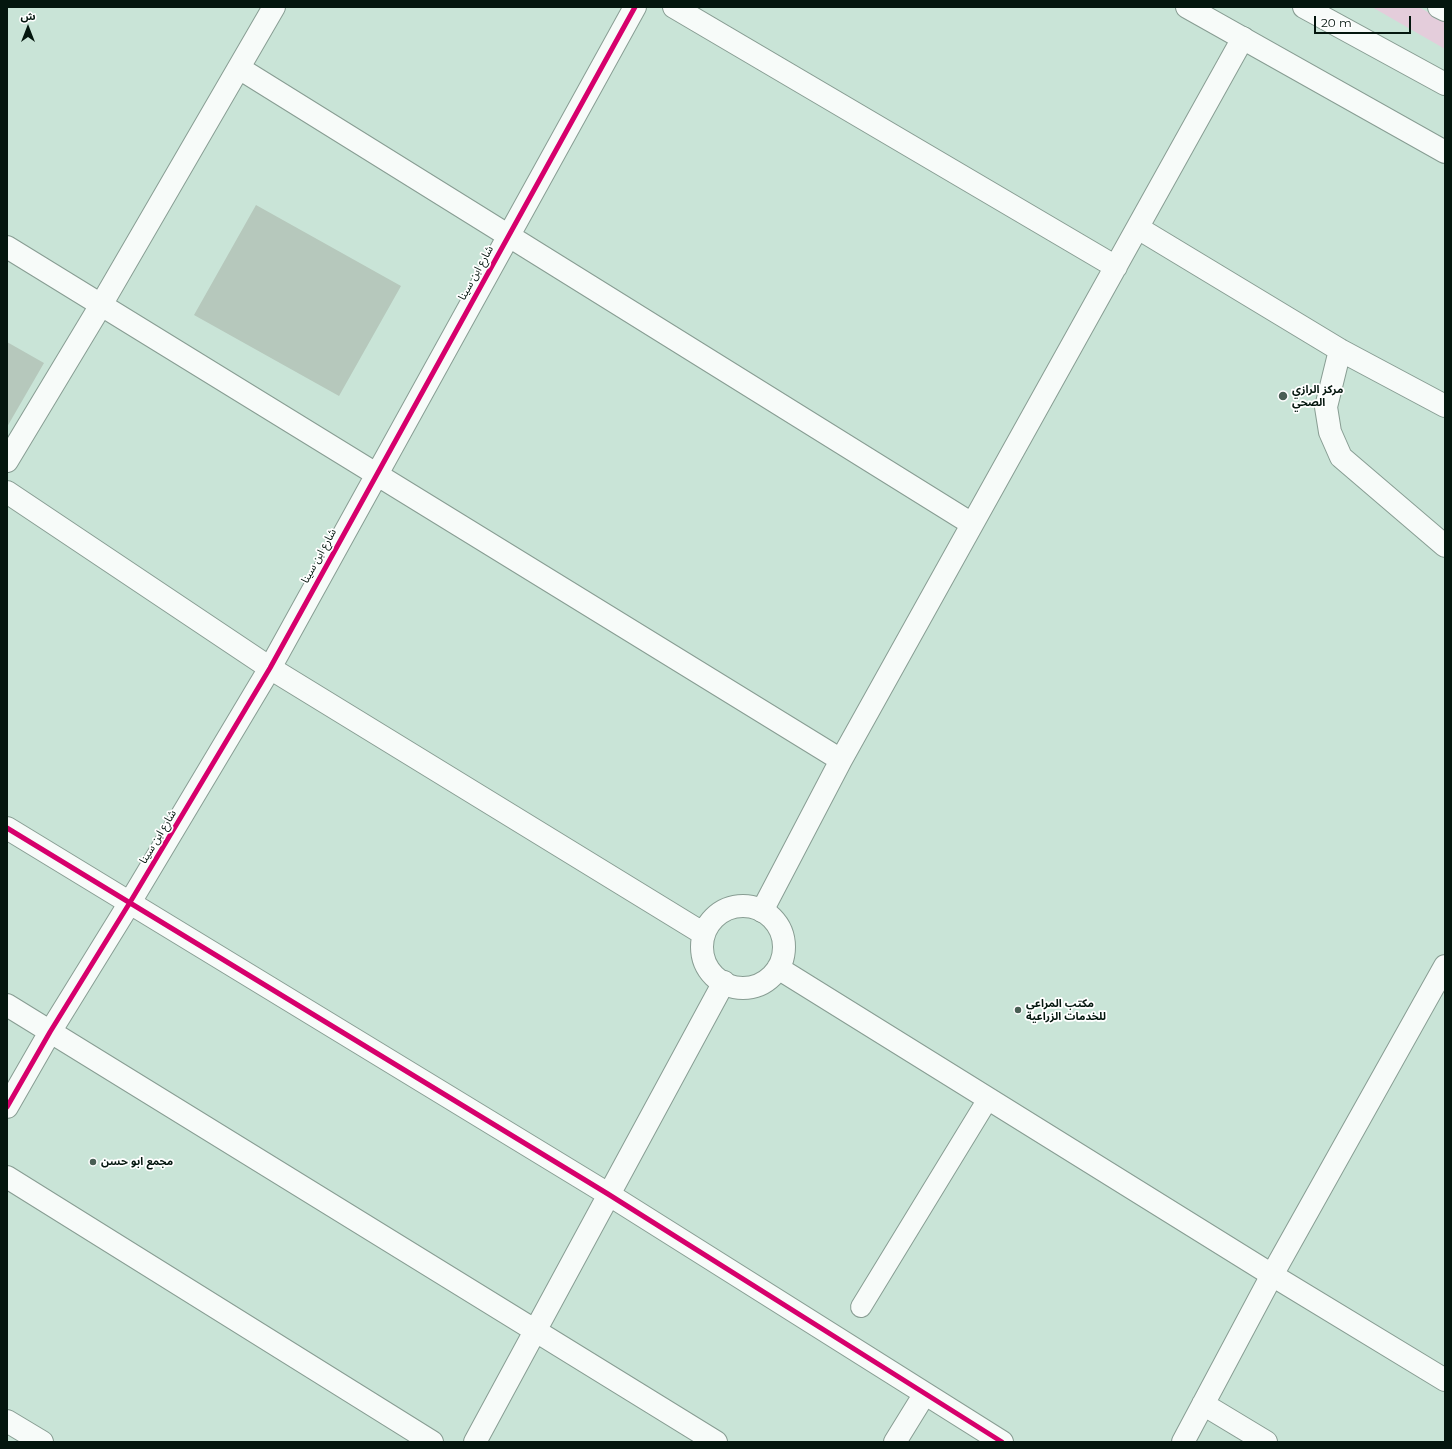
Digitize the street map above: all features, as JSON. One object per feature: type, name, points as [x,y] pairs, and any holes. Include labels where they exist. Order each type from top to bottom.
[{"type":"street","points":[[7,461],[102,305],[274,7]]},
{"type":"street","name":"شارع ابن سينا","points":[[7,1107],[50,1032],[129,904],[270,668],[635,7]]},
{"type":"street","points":[[674,7],[1116,267]]},
{"type":"street","points":[[1187,7],[1445,152]]},
{"type":"street","points":[[1304,7],[1445,84]]},
{"type":"street","points":[[1439,7],[1445,10]]},
{"type":"street","points":[[762,911],[841,760],[1243,38]]},
{"type":"street","points":[[239,68],[972,524]]},
{"type":"street","points":[[1138,228],[1340,350],[1445,406]]},
{"type":"street","points":[[7,247],[841,760]]},
{"type":"street","points":[[1340,350],[1326,407],[1330,432],[1341,457],[1445,546]]},
{"type":"street","points":[[7,492],[270,668],[704,934]]},
{"type":"street","points":[[7,828],[129,904],[608,1194],[924,1395],[1002,1442]]},
{"type":"street","points":[[747,906],[762,911],[772,917],[781,933],[784,951],[778,968],[772,975],[757,985],[739,987],[724,982],[714,976],[704,961],[702,943],[704,934],[713,918],[729,908],[747,906]]},
{"type":"street","points":[[1183,1442],[1272,1275],[1445,966]]},
{"type":"street","points":[[778,968],[1272,1275],[1445,1380]]},
{"type":"street","points":[[475,1442],[724,982]]},
{"type":"street","points":[[7,1005],[716,1442]]},
{"type":"street","points":[[7,1177],[432,1442]]},
{"type":"street","points":[[895,1442],[924,1395]]},
{"type":"street","points":[[1203,1404],[1266,1442]]},
{"type":"street","points":[[7,1421],[42,1442]]},
{"type":"lane","points":[[861,1307],[988,1099]]},
{"type":"shaded area","points":[[1372,7],[1419,7],[1445,22],[1445,49]]},
{"type":"building","points":[[256,205],[401,286],[339,396],[194,315]]},
{"type":"building","points":[[7,342],[44,363],[7,427]]},
{"type":"cycle path","points":[[7,1107],[50,1032],[129,904],[270,668],[635,7]]},
{"type":"cycle path","points":[[7,828],[608,1194],[1002,1442]]},
{"type":"place","name":"مركز الرازي الصحي","points":[[1283,396]]},
{"type":"place","name":"مكتب المراعي للخدمات الزراعية","points":[[1018,1010]]},
{"type":"place","name":"مجمع ابو حسن","points":[[93,1162]]}]
